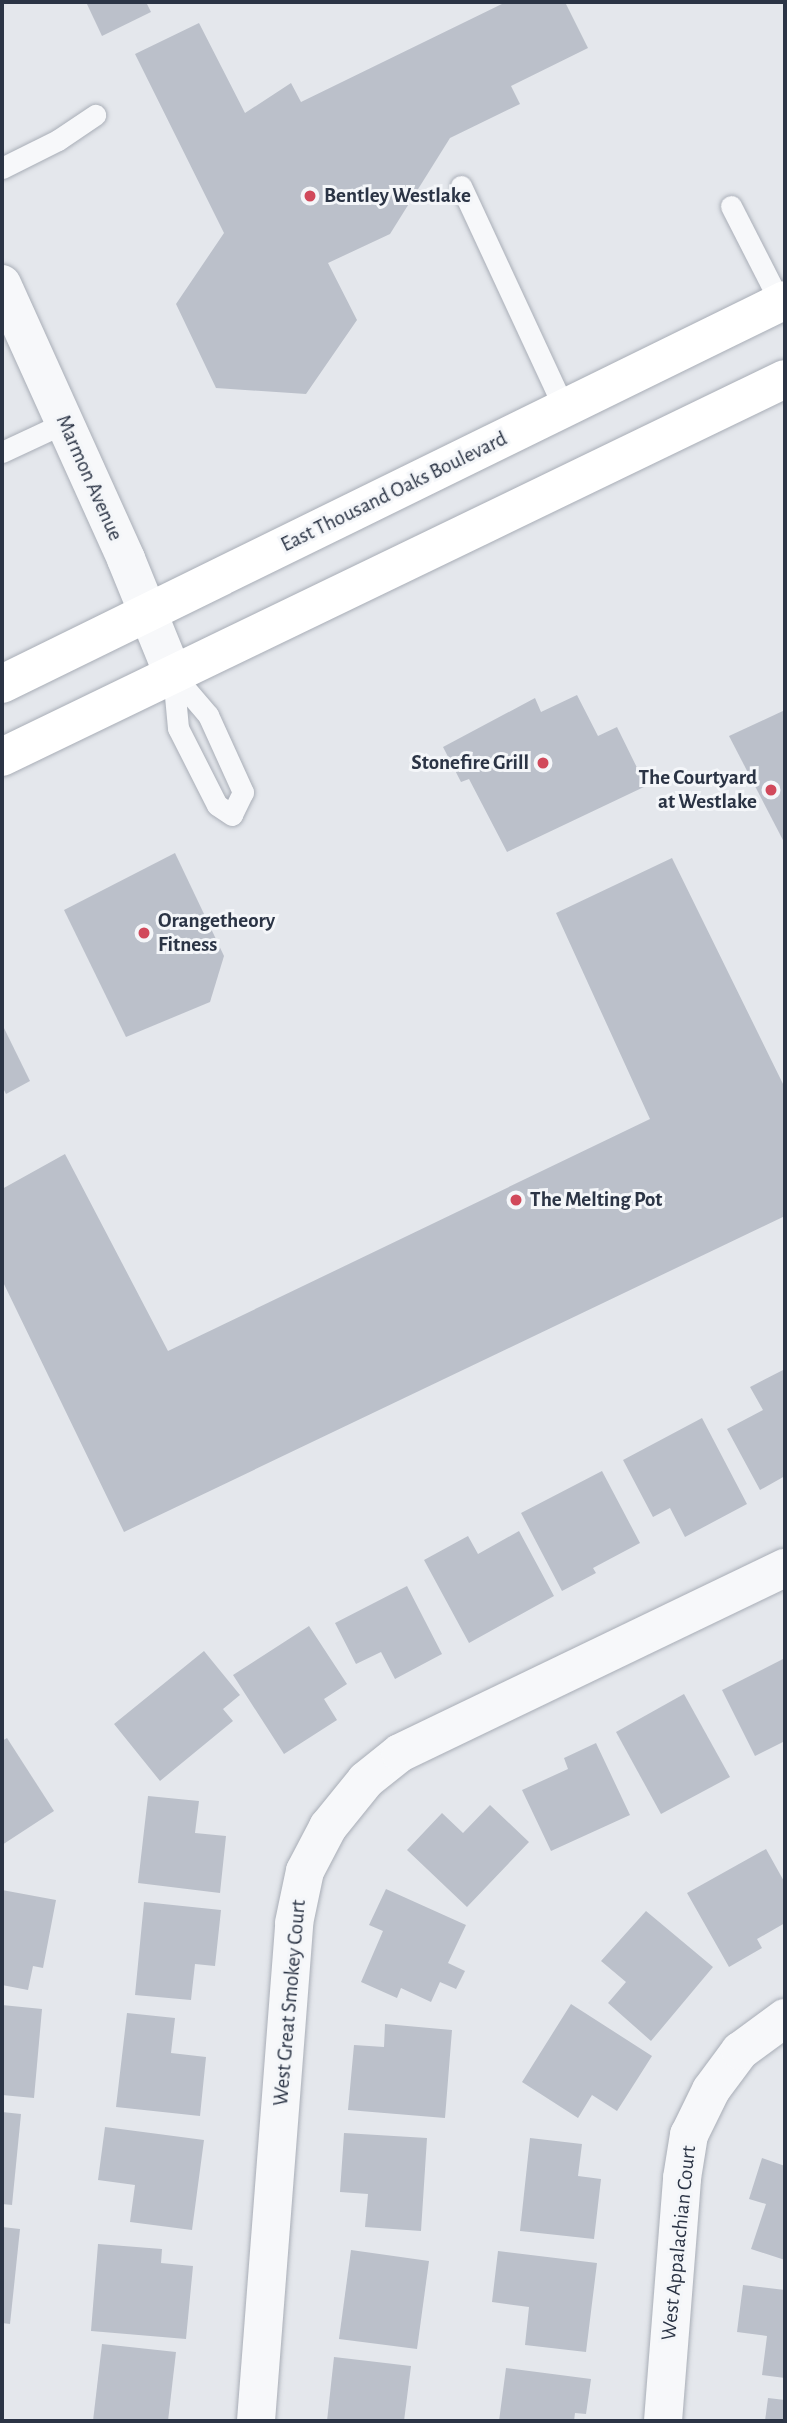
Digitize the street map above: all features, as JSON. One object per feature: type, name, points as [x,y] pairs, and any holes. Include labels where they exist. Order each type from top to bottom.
[{"type":"main road","name":"East Thousand Oaks Boulevard","points":[[2,684],[782,301]]},
{"type":"main road","points":[[2,757],[785,379]]},
{"type":"street","name":"Marmon Avenue","points":[[2,284],[149,613],[173,674]]},
{"type":"street","name":"West Great Smokey Court","points":[[256,2421],[294,1923],[305,1871],[328,1827],[366,1780],[400,1754],[785,1568]]},
{"type":"street","name":"West Appalachian Court","points":[[663,2421],[682,2178],[689,2135],[711,2090],[740,2052],[785,2018]]},
{"type":"lane","points":[[2,168],[58,140],[95,115]]},
{"type":"lane","points":[[461,186],[564,408]]},
{"type":"lane","points":[[731,206],[782,301]]},
{"type":"lane","points":[[2,452],[64,422]]},
{"type":"lane","points":[[173,674],[208,715],[243,792],[232,815],[217,805],[178,728],[173,674]]},
{"type":"building","points":[[86,2],[146,2],[151,12],[102,36]]},
{"type":"building","name":"Bentley Westlake","points":[[506,2],[565,2],[588,48],[511,86],[520,104],[450,138],[390,234],[328,263],[357,320],[306,394],[216,388],[176,304],[224,233],[135,54],[199,23],[245,113],[291,83],[301,102]]},
{"type":"building","name":"Stonefire Grill","points":[[577,695],[598,736],[617,727],[646,786],[507,852],[469,779],[461,782],[443,747],[535,698],[541,712]]},
{"type":"building","name":"The Courtyard at Westlake","points":[[785,710],[785,844],[729,736]]},
{"type":"building","name":"Orangetheory Fitness","points":[[175,853],[224,956],[210,1002],[126,1037],[64,910]]},
{"type":"building","points":[[672,858],[785,1088],[785,1216],[124,1532],[2,1280],[2,1189],[65,1154],[168,1351],[650,1119],[556,913]]},
{"type":"building","points":[[2,1024],[30,1081],[6,1094],[2,1086]]},
{"type":"building","points":[[785,1369],[785,1476],[760,1490],[727,1429],[763,1410],[750,1387]]},
{"type":"building","points":[[702,1418],[747,1504],[685,1537],[670,1508],[653,1517],[623,1460]]},
{"type":"building","points":[[602,1471],[640,1543],[593,1568],[596,1573],[562,1591],[521,1513]]},
{"type":"building","points":[[519,1531],[554,1596],[469,1643],[424,1560],[468,1536],[478,1554]]},
{"type":"building","points":[[407,1586],[442,1654],[395,1679],[381,1652],[356,1664],[335,1623]]},
{"type":"building","points":[[309,1626],[347,1684],[324,1699],[337,1720],[284,1754],[233,1675]]},
{"type":"building","points":[[204,1651],[240,1695],[223,1709],[233,1721],[160,1781],[114,1724]]},
{"type":"building","points":[[785,1658],[785,1741],[755,1756],[722,1690]]},
{"type":"building","points":[[684,1694],[730,1777],[661,1814],[616,1732]]},
{"type":"building","points":[[7,1738],[54,1811],[2,1845],[2,1741]]},
{"type":"building","points":[[596,1743],[630,1815],[551,1851],[522,1790],[568,1769],[564,1758]]},
{"type":"building","points":[[148,1796],[199,1801],[195,1833],[226,1836],[220,1893],[138,1883]]},
{"type":"building","points":[[490,1805],[529,1842],[467,1907],[407,1850],[442,1813],[463,1833]]},
{"type":"building","points":[[766,1849],[785,1883],[785,1923],[757,1939],[762,1948],[729,1967],[687,1893]]},
{"type":"building","points":[[386,1889],[466,1925],[448,1963],[465,1971],[456,1989],[440,1982],[431,2002],[401,1988],[397,1998],[361,1982],[383,1931],[369,1925]]},
{"type":"building","points":[[2,1890],[56,1900],[43,1968],[33,1966],[28,1990],[2,1985]]},
{"type":"building","points":[[144,1902],[221,1910],[215,1966],[195,1964],[191,2000],[135,1995]]},
{"type":"building","points":[[646,1911],[713,1967],[651,2041],[608,2003],[626,1982],[601,1961]]},
{"type":"building","points":[[571,2004],[652,2056],[617,2111],[592,2095],[578,2118],[522,2082]]},
{"type":"building","points":[[2,2005],[42,2009],[34,2098],[2,2095]]},
{"type":"building","points":[[127,2013],[175,2018],[171,2053],[206,2057],[200,2116],[116,2107]]},
{"type":"building","points":[[385,2024],[452,2030],[445,2118],[348,2110],[354,2045],[384,2047]]},
{"type":"building","points":[[2,2112],[21,2114],[12,2205],[2,2204]]},
{"type":"building","points":[[105,2127],[204,2140],[192,2230],[130,2222],[135,2185],[98,2180]]},
{"type":"building","points":[[344,2133],[427,2138],[421,2231],[365,2227],[368,2194],[340,2192]]},
{"type":"building","points":[[530,2138],[582,2144],[578,2176],[601,2179],[594,2239],[520,2231]]},
{"type":"building","points":[[762,2158],[785,2166],[785,2260],[751,2249],[766,2204],[749,2199]]},
{"type":"building","points":[[2,2227],[20,2229],[10,2324],[2,2323]]},
{"type":"building","points":[[98,2244],[162,2249],[161,2263],[193,2266],[186,2339],[91,2331]]},
{"type":"building","points":[[351,2250],[429,2261],[417,2349],[339,2339]]},
{"type":"building","points":[[498,2251],[597,2263],[586,2352],[525,2345],[529,2307],[492,2302]]},
{"type":"building","points":[[743,2285],[785,2290],[785,2378],[762,2375],[767,2336],[737,2332]]},
{"type":"building","points":[[102,2344],[176,2352],[168,2421],[93,2421]]},
{"type":"building","points":[[334,2357],[411,2366],[404,2421],[327,2421]]},
{"type":"building","points":[[506,2368],[591,2379],[586,2414],[575,2413],[574,2421],[499,2421]]},
{"type":"building","points":[[768,2398],[785,2400],[785,2421],[765,2421]]},
{"type":"place","name":"Bentley Westlake","points":[[310,196]]},
{"type":"place","name":"Stonefire Grill","points":[[543,763]]},
{"type":"place","name":"The Courtyard at Westlake","points":[[771,790]]},
{"type":"place","name":"Orangetheory Fitness","points":[[144,933]]},
{"type":"place","name":"The Melting Pot","points":[[516,1200]]}]
